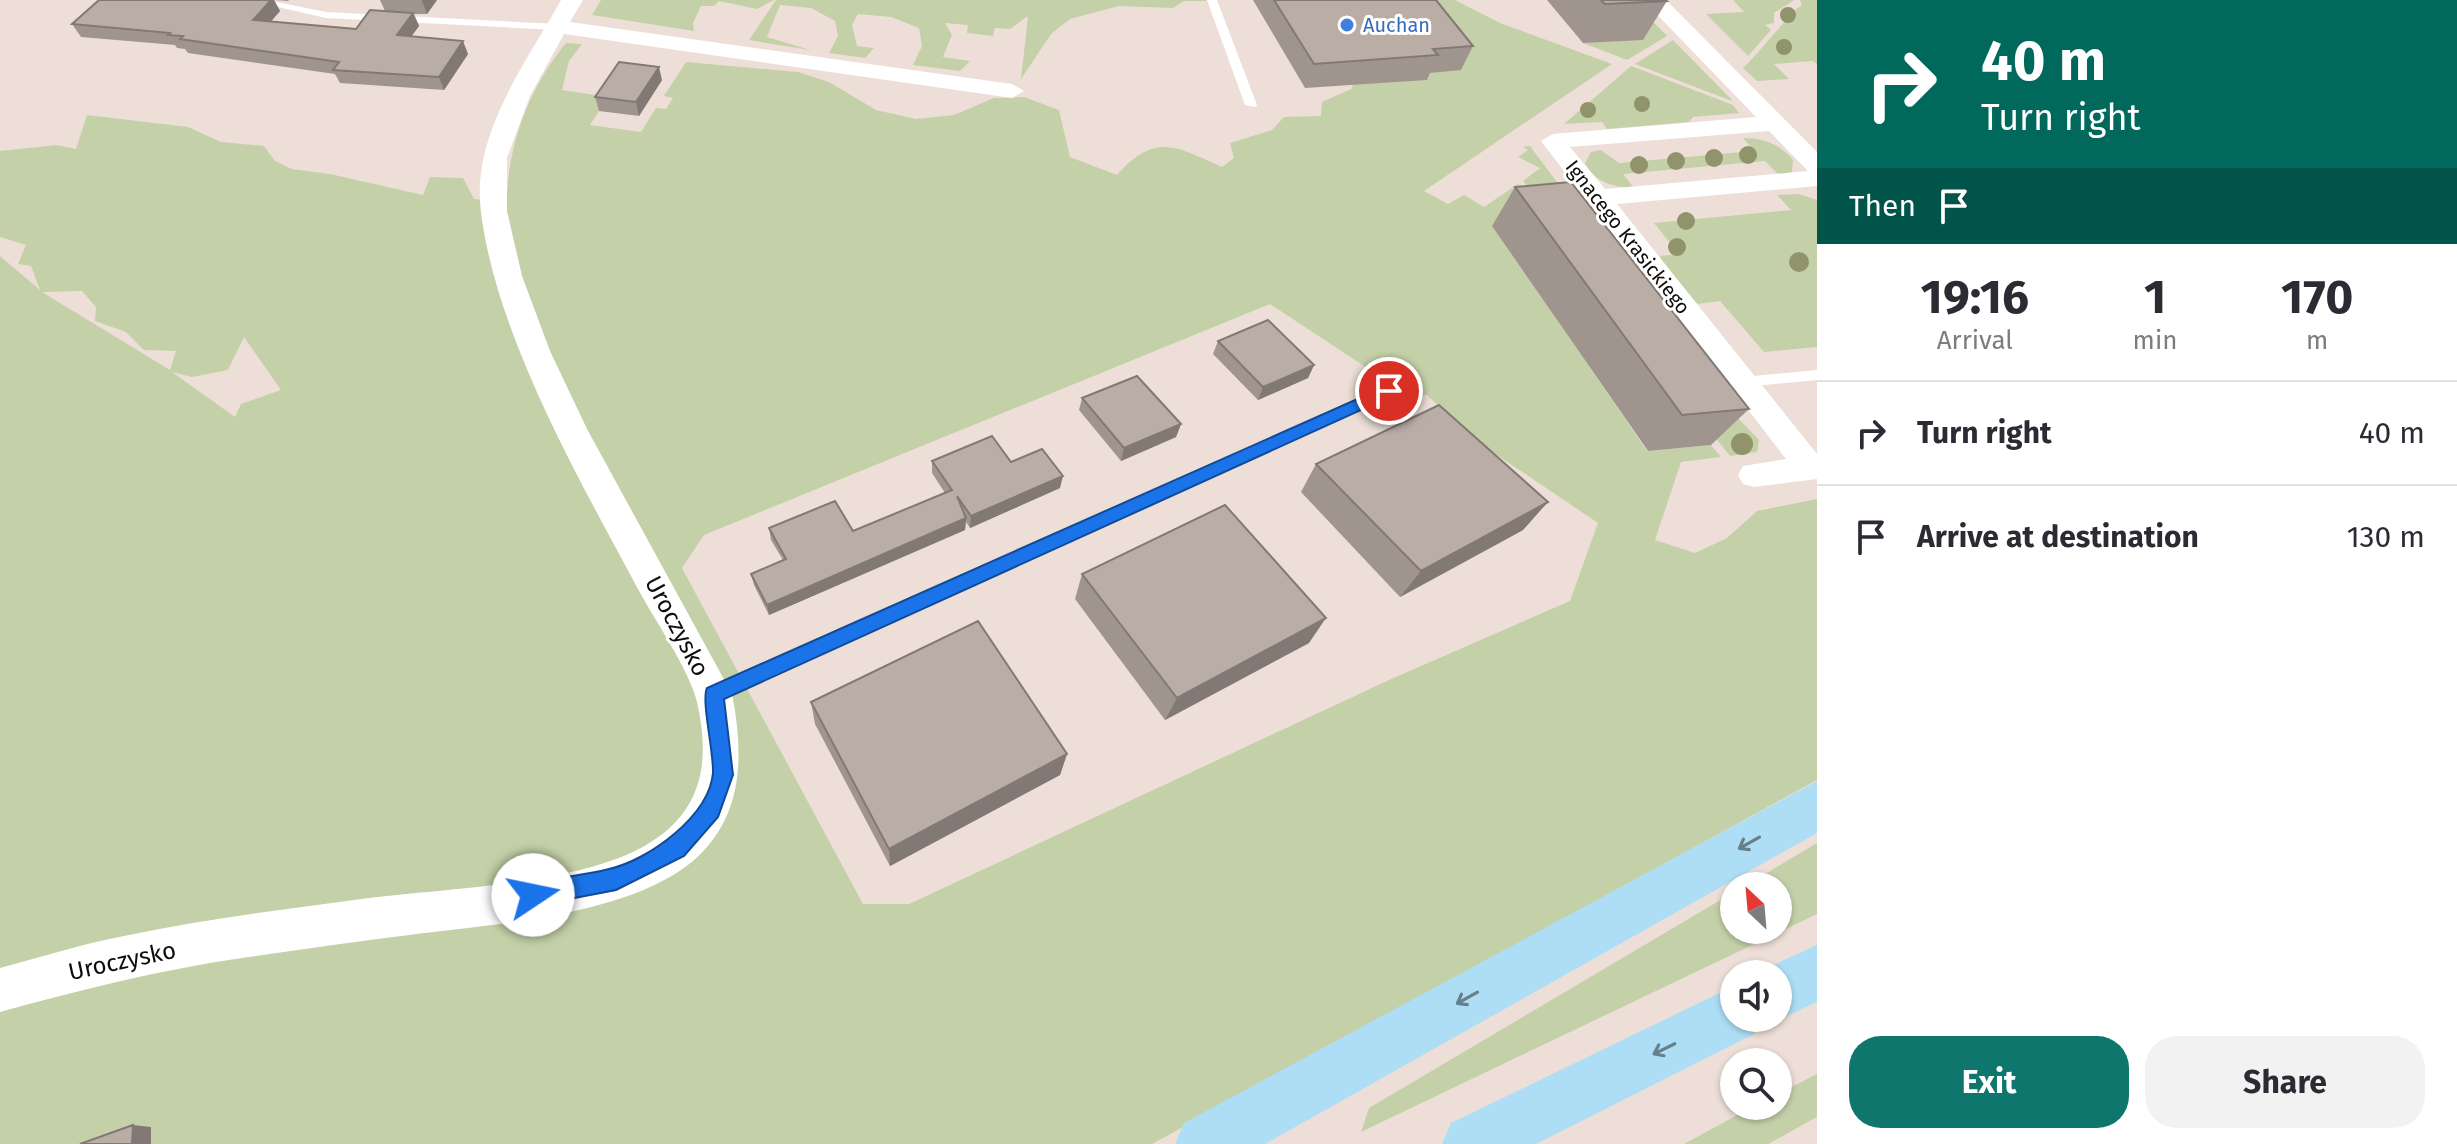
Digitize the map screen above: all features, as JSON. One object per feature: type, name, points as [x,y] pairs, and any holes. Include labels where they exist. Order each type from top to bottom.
[{"type":"main road","points":[[1205,1144],[1817,806]]},
{"type":"main road","points":[[1792,985],[1817,973]]},
{"type":"main road","points":[[1472,1144],[1720,1021]]},
{"type":"street","name":"Uroczysko","points":[[0,990],[138,954],[489,903],[616,879],[677,848],[710,810],[723,775],[720,724],[714,694],[601,488],[522,317],[496,231],[492,201],[495,159],[525,84],[572,0]]},
{"type":"street","points":[[1654,0],[1817,166]]},
{"type":"street","points":[[557,27],[1012,91]]},
{"type":"street","name":"Ignacego Krasickiego","points":[[1754,475],[1811,469],[1553,141],[1774,123]]},
{"type":"street","points":[[1598,198],[1817,178]]},
{"type":"lane","points":[[252,0],[326,15],[557,27]]},
{"type":"lane","points":[[1212,0],[1251,105]]},
{"type":"lane","points":[[1742,382],[1817,375]]},
{"type":"lane","points":[[714,694],[1389,391]]},
{"type":"green space","points":[[601,0],[774,0],[757,9],[719,1],[714,6],[701,6],[693,23],[694,31],[592,15]]},
{"type":"green space","points":[[776,0],[1207,1],[1184,1],[1173,8],[1119,6],[1070,19],[1051,34],[1021,79],[1028,16],[1010,29],[995,28],[993,36],[967,33],[968,25],[945,23],[952,35],[943,57],[970,61],[960,71],[913,65],[922,46],[919,28],[891,17],[858,14],[852,25],[857,46],[874,48],[865,58],[829,53],[838,36],[835,21],[811,8],[780,5],[767,37],[810,50],[749,40]]},
{"type":"green space","points":[[1424,0],[1455,0],[1500,23],[1612,64],[1424,191],[1448,204],[1464,195],[1484,207],[1518,184],[1546,221],[1493,226],[1647,451],[1711,445],[1721,457],[1681,462],[1655,540],[1695,553],[1727,538],[1757,511],[1817,499],[1817,780],[1152,1144],[0,1144],[0,256],[40,290],[31,266],[18,264],[26,245],[0,237],[0,151],[57,145],[76,149],[87,115],[188,127],[221,142],[264,146],[275,161],[292,169],[330,174],[423,195],[430,177],[463,178],[474,199],[492,201],[507,192],[513,151],[525,113],[533,94],[566,43],[582,44],[569,61],[562,90],[608,97],[590,125],[641,132],[656,108],[666,109],[673,98],[664,96],[686,62],[798,72],[829,82],[876,110],[916,119],[954,115],[994,98],[1024,97],[1059,110],[1070,157],[1117,175],[1143,153],[1166,147],[1192,153],[1222,167],[1234,158],[1230,143],[1272,130],[1284,117],[1321,116],[1322,102],[1351,89],[1359,72]],"holes":[[[82,291],[96,307],[95,321],[126,332],[144,350],[176,351],[170,370],[42,292]],[[1270,304],[1408,395],[1427,395],[1472,438],[1598,523],[1570,601],[1389,680],[909,904],[863,904],[682,568],[704,535]],[[244,337],[281,390],[241,404],[235,417],[172,372],[192,377],[228,370]]]},
{"type":"green space","points":[[1632,0],[1667,36],[1627,60],[1583,43],[1643,39]]},
{"type":"green space","points":[[1733,0],[1794,0],[1774,13],[1774,23],[1765,25],[1771,30],[1748,56],[1706,14],[1744,12]]},
{"type":"green space","points":[[1800,0],[1817,0],[1817,64],[1813,61],[1774,64],[1789,79],[1757,81],[1743,68],[1802,5]]},
{"type":"green space","points":[[1673,40],[1732,100],[1732,101],[1635,64]]},
{"type":"green space","points":[[1631,66],[1733,105],[1739,113],[1693,117],[1689,122],[1607,129],[1602,122],[1564,124]]},
{"type":"green space","points":[[1743,138],[1764,141],[1783,150],[1793,160],[1792,172],[1779,175],[1765,161],[1623,174],[1634,188],[1627,188],[1599,179],[1585,163],[1591,152],[1601,150],[1619,163],[1754,151]]},
{"type":"green space","points":[[1530,146],[1591,228],[1531,190],[1523,181],[1540,168],[1518,157],[1528,150],[1523,147]]},
{"type":"green space","points":[[1799,194],[1817,200],[1817,347],[1764,352],[1720,301],[1698,304],[1676,282],[1660,256],[1679,254],[1654,223],[1791,210],[1777,195]]},
{"type":"green space","points":[[1735,415],[1759,440],[1757,452],[1730,456],[1710,431]]},
{"type":"green space","points":[[1817,843],[1817,914],[1792,926],[1792,872],[1768,872]]},
{"type":"green space","points":[[1720,900],[1720,944],[1754,944],[1361,1132],[1369,1108]]},
{"type":"green space","points":[[1817,1074],[1817,1117],[1768,1144],[1684,1144],[1728,1120],[1792,1120],[1792,1087]]},
{"type":"building","points":[[99,0],[271,0],[253,20],[356,29],[370,10],[413,13],[397,35],[463,41],[439,77],[333,70],[339,62],[180,39],[183,36],[168,35],[170,33],[72,24]]},
{"type":"building","name":"Auchan","points":[[1274,0],[1436,0],[1473,46],[1433,49],[1438,55],[1314,64]]},
{"type":"building","points":[[1601,0],[1666,0],[1667,1],[1605,4]]},
{"type":"building","points":[[619,62],[659,67],[636,102],[595,97]]},
{"type":"building","points":[[1571,182],[1749,409],[1682,415],[1515,187]]},
{"type":"building","points":[[1268,320],[1314,365],[1263,387],[1218,341]]},
{"type":"building","points":[[1137,376],[1181,424],[1124,448],[1082,398]]},
{"type":"building","points":[[1439,405],[1548,502],[1421,571],[1316,464]]},
{"type":"building","points":[[992,436],[1011,462],[1042,449],[1063,476],[971,516],[957,496],[966,518],[767,605],[751,574],[786,559],[769,528],[835,501],[853,531],[952,490],[932,461]]},
{"type":"building","points":[[1225,505],[1326,618],[1177,698],[1082,574]]},
{"type":"building","points":[[978,621],[1067,754],[889,849],[811,702]]},
{"type":"building","points":[[133,1125],[132,1144],[80,1144]]},
{"type":"place","name":"Auchan","points":[[1347,25]]},
{"type":"route","points":[[533,895],[616,879],[677,848],[710,810],[723,775],[720,724],[714,694],[1389,391]]}]
